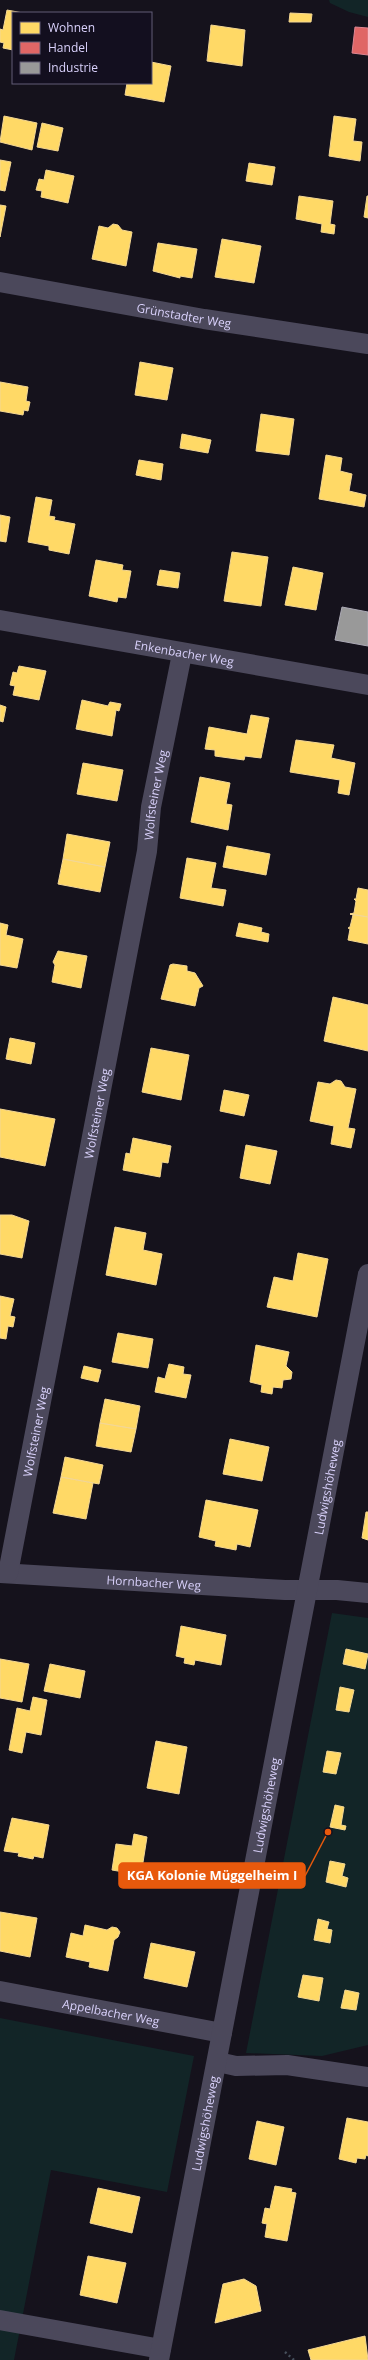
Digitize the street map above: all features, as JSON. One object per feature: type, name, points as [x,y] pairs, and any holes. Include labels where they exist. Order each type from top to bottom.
[{"type":"street","name":"Grünstadter Weg","points":[[0,282],[204,319],[368,344]]},
{"type":"street","name":"Enkenbacher Weg","points":[[0,620],[182,654],[368,686]]},
{"type":"street","name":"Wolfsteiner Weg","points":[[4,1573],[147,851],[150,807],[182,654]]},
{"type":"street","name":"Ludwigshöheweg","points":[[160,2355],[218,2062],[222,2033],[368,1274]]},
{"type":"street","name":"Hornbacher Weg","points":[[4,1573],[308,1591],[337,1590],[368,1593]]},
{"type":"street","name":"Appelbacher Weg","points":[[0,1991],[222,2033]]},
{"type":"street","points":[[218,2062],[236,2066],[287,2065],[368,2077]]},
{"type":"street","points":[[0,2320],[160,2355]]},
{"type":"path","points":[[285,2352],[294,2360]]},
{"type":"green space","points":[[329,0],[368,0],[368,17],[349,12],[330,3]]},
{"type":"green space","points":[[332,1613],[368,1618],[368,2045],[322,2056],[246,2053]]},
{"type":"green space","points":[[0,2018],[194,2056],[167,2192],[51,2170],[14,2360],[0,2360]]},
{"type":"building: Wohnen","points":[[7,10],[18,12],[12,12],[12,50],[3,48],[4,43],[0,42],[0,29],[3,30]]},
{"type":"building: Wohnen","points":[[290,13],[312,14],[311,22],[289,22]]},
{"type":"building: Wohnen","points":[[211,25],[245,30],[242,66],[207,61]]},
{"type":"building: Wohnen","points":[[152,62],[171,66],[164,102],[125,95],[127,84],[152,84]]},
{"type":"building: Wohnen","points":[[4,116],[37,123],[32,150],[0,142]]},
{"type":"building: Wohnen","points":[[334,116],[356,119],[353,141],[362,142],[360,161],[329,156]]},
{"type":"building: Wohnen","points":[[42,123],[63,128],[58,151],[37,147]]},
{"type":"building: Wohnen","points":[[0,160],[11,162],[5,191],[0,190]]},
{"type":"building: Wohnen","points":[[249,163],[275,167],[272,185],[246,181]]},
{"type":"building: Wohnen","points":[[46,170],[74,176],[68,203],[41,197],[42,191],[36,190],[39,179],[44,180]]},
{"type":"building: Wohnen","points":[[299,196],[333,201],[330,224],[335,225],[334,234],[321,232],[322,224],[296,219]]},
{"type":"building: Wohnen","points":[[368,196],[368,218],[364,217]]},
{"type":"building: Wohnen","points":[[0,205],[6,206],[0,237]]},
{"type":"building: Wohnen","points":[[113,224],[118,225],[122,230],[132,232],[126,266],[92,259],[99,226],[108,228]]},
{"type":"building: Wohnen","points":[[222,239],[261,246],[254,283],[215,277]]},
{"type":"building: Wohnen","points":[[158,243],[197,249],[192,278],[180,276],[180,278],[153,271]]},
{"type":"building: Wohnen","points":[[140,362],[173,368],[167,400],[135,395]]},
{"type":"building: Wohnen","points":[[0,382],[28,387],[26,401],[30,402],[28,411],[24,410],[23,415],[0,411]]},
{"type":"building: Wohnen","points":[[261,414],[294,419],[289,455],[256,451]]},
{"type":"building: Wohnen","points":[[182,434],[211,440],[208,453],[180,448]]},
{"type":"building: Wohnen","points":[[326,455],[342,458],[340,471],[352,474],[349,491],[366,495],[364,507],[319,499]]},
{"type":"building: Wohnen","points":[[139,460],[163,464],[161,480],[136,475]]},
{"type":"building: Wohnen","points":[[36,497],[52,500],[49,516],[55,517],[54,520],[75,524],[69,554],[49,550],[49,546],[28,542]]},
{"type":"building: Wohnen","points":[[0,515],[10,517],[6,542],[0,541]]},
{"type":"building: Wohnen","points":[[232,552],[268,557],[261,606],[224,601]]},
{"type":"building: Wohnen","points":[[96,560],[123,565],[122,570],[131,571],[126,598],[118,597],[117,602],[89,596]]},
{"type":"building: Wohnen","points":[[293,567],[323,573],[316,610],[285,605]]},
{"type":"building: Wohnen","points":[[160,570],[180,573],[178,588],[157,585]]},
{"type":"building: Wohnen","points":[[19,666],[46,671],[39,700],[13,695],[15,686],[10,685],[13,672],[17,673]]},
{"type":"building: Wohnen","points":[[82,700],[108,706],[110,702],[121,704],[119,711],[116,710],[112,736],[76,729]]},
{"type":"building: Wohnen","points":[[0,705],[6,707],[3,722],[0,721]]},
{"type":"building: Wohnen","points":[[251,715],[269,718],[261,758],[245,756],[244,760],[215,756],[215,750],[205,749],[209,727],[247,734]]},
{"type":"building: Wohnen","points":[[296,740],[334,745],[331,758],[355,763],[349,795],[338,793],[340,780],[290,772]]},
{"type":"building: Wohnen","points":[[83,763],[123,770],[117,801],[77,794]]},
{"type":"building: Wohnen","points":[[200,777],[230,783],[226,804],[232,805],[228,830],[191,822]]},
{"type":"building: Wohnen","points":[[67,834],[110,842],[105,867],[63,859]]},
{"type":"building: Wohnen","points":[[227,846],[270,854],[266,875],[223,867]]},
{"type":"building: Wohnen","points":[[187,858],[216,863],[211,888],[226,890],[223,906],[180,898]]},
{"type":"building: Wohnen","points":[[63,859],[105,867],[100,892],[58,884]]},
{"type":"building: Wohnen","points":[[358,888],[368,890],[368,917],[350,914],[354,913],[356,901],[354,899],[356,899]]},
{"type":"building: Wohnen","points":[[350,914],[368,917],[368,944],[348,940],[350,929],[348,928],[350,927],[353,915]]},
{"type":"building: Wohnen","points":[[0,923],[8,925],[6,935],[23,939],[17,968],[0,965]]},
{"type":"building: Wohnen","points":[[239,923],[262,928],[261,932],[269,934],[268,942],[236,936]]},
{"type":"building: Wohnen","points":[[58,951],[87,956],[81,988],[52,982],[55,965],[53,962]]},
{"type":"building: Wohnen","points":[[170,965],[187,966],[187,971],[195,973],[203,986],[199,988],[195,1006],[161,999]]},
{"type":"building: Wohnen","points":[[333,997],[368,1005],[368,1051],[324,1041]]},
{"type":"building: Wohnen","points":[[10,1038],[35,1043],[31,1064],[6,1059]]},
{"type":"building: Wohnen","points":[[151,1048],[189,1055],[181,1100],[142,1092]]},
{"type":"building: Wohnen","points":[[336,1080],[341,1081],[345,1087],[356,1089],[348,1128],[355,1129],[351,1148],[331,1144],[334,1126],[310,1121],[318,1082],[330,1084]]},
{"type":"building: Wohnen","points":[[224,1090],[249,1095],[244,1116],[220,1111]]},
{"type":"building: Wohnen","points":[[0,1109],[55,1119],[45,1166],[0,1157]]},
{"type":"building: Wohnen","points":[[133,1138],[171,1146],[168,1163],[162,1162],[160,1177],[123,1170],[126,1153],[130,1154]]},
{"type":"building: Wohnen","points":[[246,1145],[277,1151],[270,1184],[240,1178]]},
{"type":"building: Wohnen","points":[[0,1215],[12,1215],[29,1221],[22,1258],[0,1254]]},
{"type":"building: Wohnen","points":[[115,1227],[146,1233],[143,1250],[162,1254],[156,1285],[106,1275]]},
{"type":"building: Wohnen","points":[[298,1253],[328,1259],[317,1317],[267,1307],[274,1277],[293,1281]]},
{"type":"building: Wohnen","points":[[0,1296],[14,1299],[10,1316],[15,1317],[13,1327],[8,1326],[6,1339],[0,1338]]},
{"type":"building: Wohnen","points":[[118,1333],[153,1339],[148,1368],[112,1362]]},
{"type":"building: Wohnen","points":[[256,1345],[289,1352],[286,1366],[292,1372],[291,1379],[283,1380],[282,1388],[273,1387],[272,1394],[261,1392],[262,1385],[250,1382]]},
{"type":"building: Wohnen","points":[[169,1364],[184,1367],[183,1374],[191,1375],[186,1398],[155,1392],[158,1377],[165,1379]]},
{"type":"building: Wohnen","points":[[84,1366],[101,1370],[98,1382],[81,1378]]},
{"type":"building: Wohnen","points":[[105,1399],[140,1406],[136,1429],[100,1423]]},
{"type":"building: Wohnen","points":[[100,1423],[136,1429],[131,1452],[96,1446]]},
{"type":"building: Wohnen","points":[[230,1439],[269,1447],[262,1481],[223,1474]]},
{"type":"building: Wohnen","points":[[65,1457],[103,1465],[99,1484],[61,1477]]},
{"type":"building: Wohnen","points":[[61,1477],[93,1483],[86,1519],[53,1513]]},
{"type":"building: Wohnen","points":[[206,1500],[258,1510],[250,1547],[237,1544],[236,1550],[215,1546],[216,1541],[199,1537]]},
{"type":"building: Wohnen","points":[[366,1512],[368,1512],[368,1540],[362,1538]]},
{"type":"building: Wohnen","points":[[181,1626],[226,1635],[221,1665],[195,1660],[194,1665],[184,1663],[185,1658],[176,1656]]},
{"type":"building: Wohnen","points":[[346,1649],[368,1654],[365,1669],[343,1664]]},
{"type":"building: Wohnen","points":[[0,1659],[29,1664],[22,1702],[0,1698]]},
{"type":"building: Wohnen","points":[[50,1664],[85,1671],[80,1698],[44,1691]]},
{"type":"building: Wohnen","points":[[340,1687],[354,1690],[349,1712],[336,1710]]},
{"type":"building: Wohnen","points":[[33,1697],[47,1700],[41,1735],[26,1732],[22,1753],[9,1750],[17,1708],[30,1711]]},
{"type":"building: Wohnen","points":[[156,1741],[187,1747],[179,1794],[147,1788]]},
{"type":"building: Wohnen","points":[[327,1751],[341,1753],[336,1774],[323,1772]]},
{"type":"building: Wohnen","points":[[335,1805],[344,1807],[341,1825],[346,1826],[345,1830],[330,1827]]},
{"type":"building: Wohnen","points":[[12,1818],[49,1825],[43,1858],[34,1856],[33,1859],[18,1856],[19,1853],[4,1851]]},
{"type":"building: Wohnen","points":[[134,1834],[147,1837],[141,1875],[112,1870],[116,1844],[132,1846]]},
{"type":"building: Wohnen","points":[[330,1861],[345,1864],[342,1876],[348,1878],[346,1887],[326,1882]]},
{"type":"building: Wohnen","points":[[0,1912],[37,1918],[30,1957],[0,1951]]},
{"type":"building: Wohnen","points":[[318,1919],[329,1922],[327,1929],[332,1930],[330,1943],[314,1940]]},
{"type":"building: Wohnen","points":[[85,1925],[107,1930],[112,1927],[117,1928],[120,1932],[118,1937],[114,1940],[108,1971],[89,1967],[90,1962],[66,1957],[71,1933],[83,1936]]},
{"type":"building: Wohnen","points":[[151,1943],[195,1952],[187,1987],[144,1978]]},
{"type":"building: Wohnen","points":[[303,1975],[323,1978],[319,2001],[298,1997]]},
{"type":"building: Wohnen","points":[[345,1990],[359,1993],[356,2010],[341,2008]]},
{"type":"building: Wohnen","points":[[347,2118],[368,2122],[368,2156],[366,2155],[365,2159],[357,2158],[356,2163],[339,2159]]},
{"type":"building: Wohnen","points":[[257,2121],[284,2127],[276,2165],[249,2159]]},
{"type":"building: Wohnen","points":[[275,2186],[292,2189],[291,2192],[296,2193],[287,2241],[265,2237],[267,2224],[262,2223],[265,2208],[270,2209]]},
{"type":"building: Wohnen","points":[[98,2188],[140,2197],[132,2233],[90,2223]]},
{"type":"building: Wohnen","points":[[88,2256],[126,2263],[117,2303],[80,2295]]},
{"type":"building: Wohnen","points":[[244,2279],[256,2286],[261,2311],[215,2323],[223,2284]]},
{"type":"building: Wohnen","points":[[365,2336],[368,2360],[311,2360],[308,2350]]},
{"type":"building: Handel","points":[[355,27],[368,28],[368,55],[352,53]]},
{"type":"building: Industrie","points":[[342,607],[368,612],[368,646],[335,640]]},
{"type":"place","name":"KGA Kolonie Müggelheim I","points":[[328,1832]]}]
